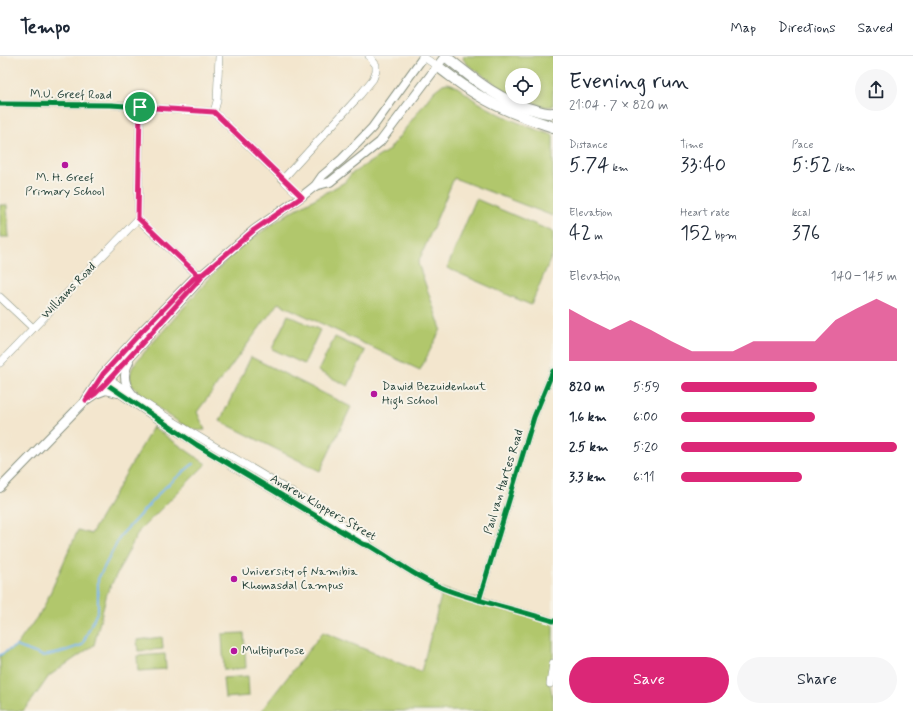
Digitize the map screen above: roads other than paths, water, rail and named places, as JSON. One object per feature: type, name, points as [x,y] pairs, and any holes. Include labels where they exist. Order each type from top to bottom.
[{"type":"highway","points":[[445,56],[472,78],[502,98],[528,109],[548,114],[553,113]]},
{"type":"highway","points":[[437,66],[477,95],[513,113],[553,127]]},
{"type":"main road","points":[[0,488],[86,400],[142,331],[200,276],[254,230],[302,197],[315,186],[322,176],[342,159],[372,128],[423,56]]},
{"type":"main road","points":[[315,186],[330,182],[380,142],[445,56]]},
{"type":"main road","points":[[95,394],[104,379],[137,349],[200,276]]},
{"type":"main road","points":[[135,397],[127,385],[124,375],[126,368],[137,349]]},
{"type":"main road","points":[[86,400],[95,394],[106,390],[118,393]]},
{"type":"street","points":[[219,56],[217,101],[214,112],[302,197]]},
{"type":"street","points":[[283,179],[373,79],[376,65],[369,56]]},
{"type":"street","points":[[423,56],[437,66]]},
{"type":"street","name":"M.U. Greef Road","points":[[0,104],[112,105],[214,112]]},
{"type":"street","points":[[140,107],[138,218],[200,276]]},
{"type":"street","name":"Williams Road","points":[[0,362],[138,218]]},
{"type":"street","points":[[0,297],[33,328]]},
{"type":"street","name":"Paul van Hartes Road","points":[[479,600],[534,417],[553,371]]},
{"type":"street","name":"Andrew Kloppers Street","points":[[104,379],[118,393],[197,445],[362,544],[370,546],[434,585],[479,600],[553,621]]},
{"type":"street","name":"Andrew Kloppers Street","points":[[104,379],[230,456],[318,507],[367,540],[370,546]]},
{"type":"street","points":[[550,684],[553,663]]},
{"type":"waterway","points":[[0,655],[16,646],[43,656],[59,653],[82,645],[98,610],[98,579],[121,535],[163,489],[193,464]]},
{"type":"place","name":"M. H. Greef Primary School","points":[[65,165]]},
{"type":"place","name":"Dawid Bezuidenhout High School","points":[[374,394]]},
{"type":"place","name":"University of Namibia Khomasdal Campus","points":[[234,579]]},
{"type":"place","name":"Multipurpose","points":[[234,651]]}]
